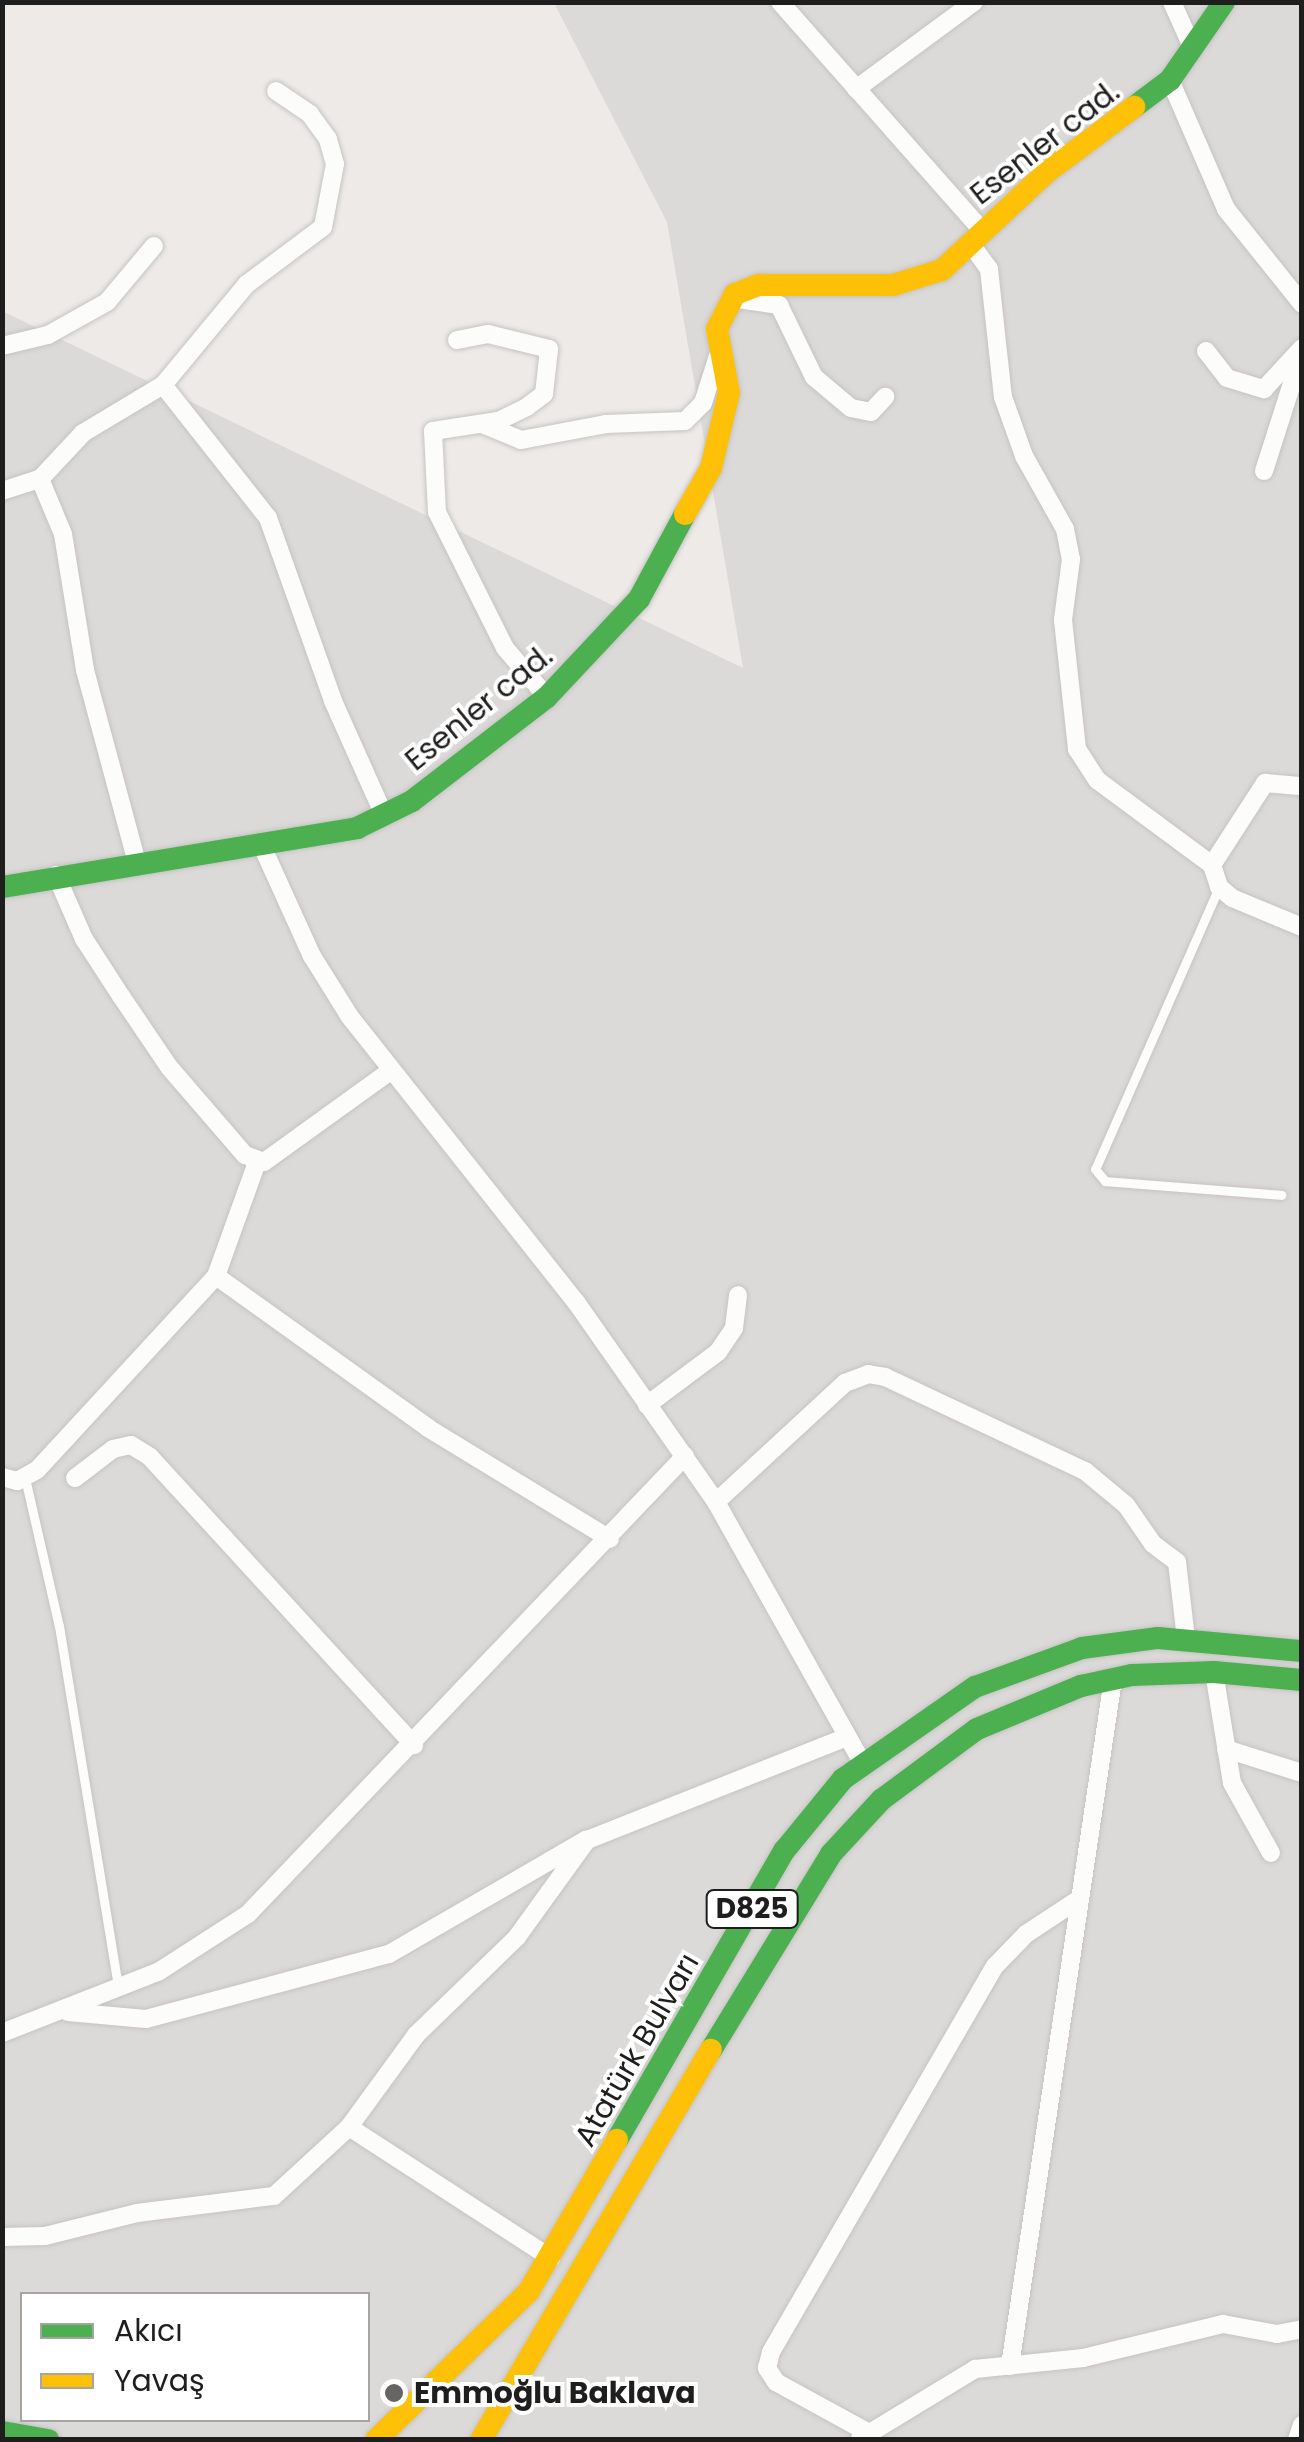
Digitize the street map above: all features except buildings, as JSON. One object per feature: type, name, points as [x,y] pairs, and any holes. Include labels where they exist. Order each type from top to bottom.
[{"type":"main road","name":"Esenler cad.","points":[[2,887],[357,828],[412,801],[547,697],[638,599],[711,468],[730,393],[718,356],[716,329],[731,298],[759,285],[893,285],[942,270],[1170,80],[1224,2]]},
{"type":"main road","name":"Atatürk Bulvarı","points":[[376,2440],[488,2338],[550,2258],[784,1850],[820,1802],[863,1764],[939,1708],[1012,1670],[1110,1642],[1186,1639],[1302,1651]]},
{"type":"main road","name":"D825","points":[[481,2440],[784,1926],[851,1829],[918,1768],[977,1729],[1113,1679],[1214,1672],[1302,1680]]},
{"type":"main road","points":[[2,2432],[48,2440]]},
{"type":"street","points":[[780,2],[977,238],[990,269],[1003,397],[1024,456],[1065,529],[1072,558],[1063,620],[1077,749],[1098,780],[1212,865],[1218,887],[1244,906],[1302,927]]},
{"type":"street","points":[[856,89],[974,2]]},
{"type":"street","points":[[1172,2],[1193,49]]},
{"type":"street","points":[[1170,80],[1226,209],[1302,304]]},
{"type":"street","points":[[2,491],[40,480],[83,433],[163,385],[207,324],[247,284],[322,227],[335,164],[328,139],[310,114],[276,91]]},
{"type":"street","points":[[2,346],[48,335],[107,302],[154,246]]},
{"type":"street","points":[[731,298],[779,306],[814,377],[851,408],[871,412],[885,397]]},
{"type":"street","points":[[456,340],[488,334],[549,348],[544,394],[482,424],[433,431],[438,512],[505,648],[547,697]]},
{"type":"street","points":[[1206,352],[1228,378],[1264,389],[1302,352]]},
{"type":"street","points":[[1264,471],[1302,352]]},
{"type":"street","points":[[482,424],[521,440],[606,424],[684,422],[703,404],[718,356]]},
{"type":"street","points":[[163,385],[268,518],[333,701],[384,815]]},
{"type":"street","points":[[40,480],[63,534],[85,670],[137,862]]},
{"type":"street","points":[[1212,865],[1265,783],[1302,786]]},
{"type":"street","points":[[262,846],[312,956],[390,1071],[504,1208],[716,1502],[844,1738],[863,1764]]},
{"type":"street","points":[[56,875],[84,939],[169,1067],[224,1138],[257,1162]]},
{"type":"street","points":[[2,1477],[25,1478],[216,1276],[257,1162],[284,1150],[390,1071]]},
{"type":"street","points":[[216,1276],[428,1428],[610,1540]]},
{"type":"street","points":[[647,1405],[718,1352],[734,1328],[738,1295]]},
{"type":"street","points":[[716,1502],[844,1383],[868,1374],[886,1378],[1085,1471],[1126,1505],[1154,1544],[1177,1562],[1186,1639]]},
{"type":"street","points":[[76,1478],[113,1449],[131,1445],[150,1457],[414,1745]]},
{"type":"street","points":[[2,2033],[158,1972],[248,1914],[610,1540],[685,1456]]},
{"type":"street","points":[[1214,1672],[1226,1749],[1242,1808],[1271,1853]]},
{"type":"street","points":[[1010,2366],[1076,1901],[1113,1679]]},
{"type":"street","points":[[62,2011],[146,2019],[389,1954],[586,1840],[844,1738]]},
{"type":"street","points":[[1226,1749],[1302,1772]]},
{"type":"street","points":[[2,2237],[45,2236],[137,2213],[274,2196],[349,2127],[416,2035],[516,1938],[586,1840]]},
{"type":"street","points":[[1076,1901],[1026,1934],[977,1992],[771,2352],[767,2368],[776,2382],[864,2436],[949,2380],[1010,2366],[1083,2358],[1223,2324],[1276,2334],[1302,2330]]},
{"type":"street","points":[[349,2127],[550,2258]]},
{"type":"street","points":[[1297,2440],[1302,2424]]},
{"type":"lane","points":[[1218,887],[1095,1169],[1105,1181],[1281,1195]]},
{"type":"lane","points":[[25,1478],[59,1626],[119,1989]]},
{"type":"shaded area","points":[[554,3],[1301,3],[1301,2439],[3,2439],[2,311],[743,668],[667,222]]},
{"type":"traffic: fast","points":[[1134,107],[1170,80],[1224,2]]},
{"type":"traffic: fast","points":[[2,887],[357,828],[412,801],[547,697],[639,599],[685,514]]},
{"type":"traffic: fast","points":[[617,2140],[784,1851],[843,1779],[975,1687],[1082,1648],[1158,1638],[1302,1651]]},
{"type":"traffic: fast","points":[[711,2050],[831,1854],[881,1800],[977,1729],[1081,1686],[1132,1675],[1214,1672],[1302,1680]]},
{"type":"traffic: fast","points":[[2,2432],[48,2440]]},
{"type":"traffic: slow","points":[[685,514],[711,468],[729,393],[717,329],[735,294],[759,285],[893,285],[942,270],[1047,172],[1134,107]]},
{"type":"traffic: slow","points":[[481,2440],[711,2050]]},
{"type":"traffic: slow","points":[[376,2440],[529,2291],[617,2140]]},
{"type":"place","name":"Emmoğlu Baklava","points":[[394,2393]]}]
